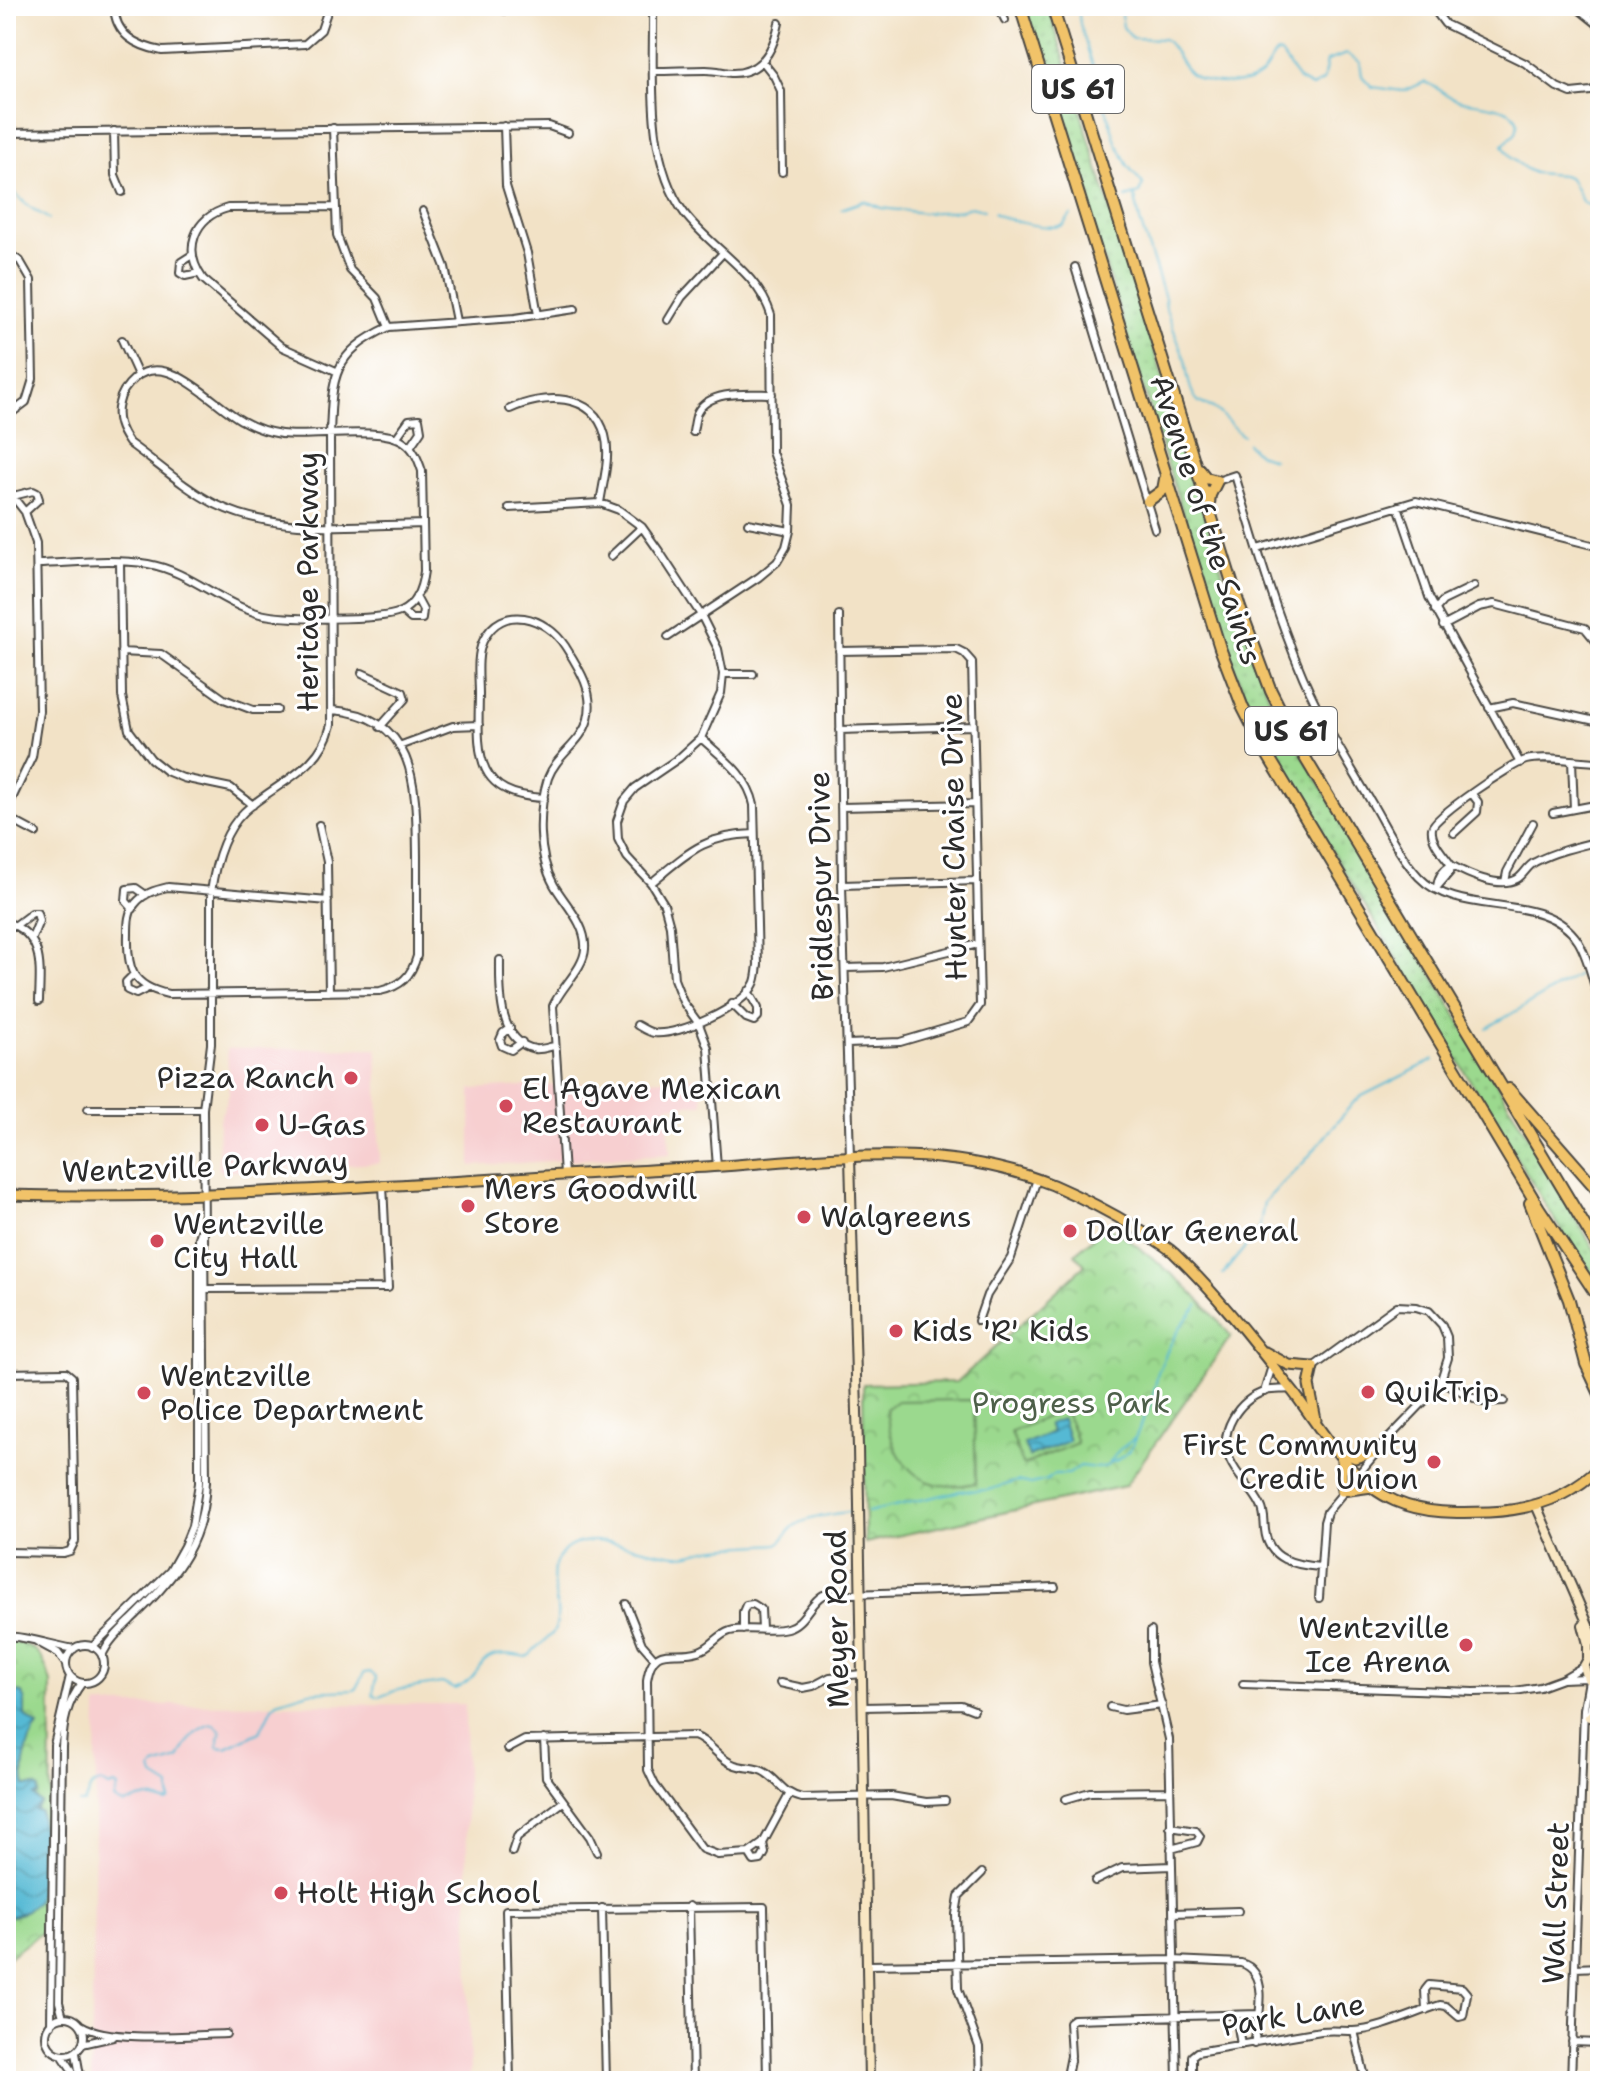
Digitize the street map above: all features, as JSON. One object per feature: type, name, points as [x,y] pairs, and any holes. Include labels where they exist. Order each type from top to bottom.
[{"type":"highway","name":"Avenue of the Saints","points":[[1020,6],[1231,679],[1264,749],[1521,1179],[1600,1300]]},
{"type":"highway","name":"Avenue of the Saints","points":[[1052,6],[1247,629],[1286,721],[1600,1251]]},
{"type":"highway","points":[[1195,465],[1206,478],[1217,481],[1210,495],[1209,510]]},
{"type":"highway","points":[[1148,501],[1163,490],[1165,473]]},
{"type":"highway","points":[[1148,501],[1165,503],[1179,516]]},
{"type":"highway","points":[[1489,1066],[1600,1193]]},
{"type":"highway","points":[[1521,1179],[1569,1300],[1586,1364],[1600,1394]]},
{"type":"main road","name":"Wentzville Parkway","points":[[6,1195],[202,1195],[850,1157],[948,1157],[1037,1179],[1093,1202],[1171,1249],[1228,1309],[1339,1453],[1372,1487],[1393,1500],[1442,1513],[1503,1511],[1536,1505],[1566,1493],[1599,1470]]},
{"type":"main road","points":[[1259,1348],[1289,1365],[1313,1367],[1309,1385],[1317,1424]]},
{"type":"main road","points":[[1372,1487],[1342,1491],[1339,1453],[1355,1458],[1376,1452]]},
{"type":"street","points":[[114,6],[115,22],[130,40],[162,51],[305,44],[321,30],[329,6]]},
{"type":"street","points":[[477,6],[526,11],[541,6]]},
{"type":"street","points":[[653,6],[656,131],[660,159],[669,186],[684,213],[755,284],[766,298],[771,315],[772,452],[789,496],[790,531],[786,547],[777,562],[668,637]]},
{"type":"street","points":[[998,6],[1005,20]]},
{"type":"street","points":[[1575,6],[1600,26]]},
{"type":"street","points":[[1436,12],[1445,24],[1525,63],[1557,87],[1571,93],[1600,87]]},
{"type":"street","points":[[654,71],[710,69],[734,73],[763,62],[775,42],[779,23]]},
{"type":"street","points":[[763,62],[781,91],[782,172]]},
{"type":"street","points":[[504,126],[506,186],[527,253],[538,315]]},
{"type":"street","points":[[6,133],[549,126],[568,133]]},
{"type":"street","points":[[333,128],[337,235],[350,270],[377,298],[389,327]]},
{"type":"street","points":[[114,131],[115,175],[122,192]]},
{"type":"street","points":[[336,207],[228,208],[215,212],[203,220],[192,242],[192,255],[199,273],[282,347],[336,371],[370,335],[389,327],[538,315],[575,309]]},
{"type":"street","points":[[423,211],[445,267],[456,321]]},
{"type":"street","points":[[6,252],[20,261],[31,280],[33,379],[26,402],[6,417]]},
{"type":"street","points":[[668,320],[682,297],[723,253]]},
{"type":"street","points":[[192,255],[181,262],[180,273],[185,276],[199,273]]},
{"type":"street","points":[[1075,267],[1155,529]]},
{"type":"street","points":[[122,340],[138,375]]},
{"type":"street","points":[[37,564],[148,564],[169,570],[243,608],[277,617],[384,616],[402,611],[416,597],[424,571],[422,471],[410,447],[396,438],[377,434],[279,434],[260,429],[224,410],[180,376],[158,370],[138,375],[120,395],[117,410],[122,433],[129,443],[195,492],[237,513],[271,522],[423,524]]},
{"type":"street","name":"Heritage Parkway","points":[[202,1289],[199,1238],[203,1224],[203,1109],[211,1044],[211,892],[222,847],[242,813],[319,756],[327,742],[332,710],[330,435],[331,394],[336,371]]},
{"type":"street","points":[[693,432],[698,411],[709,401],[727,395],[772,394]]},
{"type":"street","points":[[510,409],[529,401],[565,398],[591,411],[605,434],[607,449],[600,503]]},
{"type":"street","points":[[396,438],[409,420],[419,419],[421,431],[410,447]]},
{"type":"street","points":[[1217,481],[1235,475],[1289,642],[1318,708],[1409,865],[1451,897],[1549,916],[1561,923],[1578,941],[1600,1004]]},
{"type":"street","points":[[6,488],[25,512],[34,533],[37,564],[37,735],[32,757],[6,811]]},
{"type":"street","points":[[13,496],[33,491],[37,493],[39,499],[25,512]]},
{"type":"street","points":[[1258,549],[1416,501],[1600,547]]},
{"type":"street","points":[[509,508],[600,503],[619,510],[642,527],[701,615],[718,649],[723,674],[716,710],[701,738],[679,758],[635,788],[624,801],[617,821],[618,839],[627,857],[651,883],[664,904],[670,926],[674,979],[683,1002],[699,1024],[708,1048],[717,1167]]},
{"type":"street","points":[[1398,506],[1435,610],[1520,763]]},
{"type":"street","points":[[748,523],[790,531]]},
{"type":"street","points":[[611,556],[642,527]]},
{"type":"street","points":[[120,562],[123,710],[129,730],[138,745],[166,771],[183,778],[231,788],[253,805]]},
{"type":"street","points":[[1435,610],[1443,601],[1474,586]]},
{"type":"street","points":[[402,611],[411,619],[422,619],[423,610],[416,597]]},
{"type":"street","points":[[1443,626],[1479,607],[1494,604],[1585,628],[1600,646]]},
{"type":"street","name":"Bridlespur Drive","points":[[839,615],[842,885],[850,1157]]},
{"type":"street","points":[[544,798],[500,788],[481,761],[479,659],[482,643],[490,631],[504,620],[520,617],[548,625],[558,636],[583,676],[590,710],[582,733],[552,767],[544,798],[541,829],[544,860],[554,885],[583,930],[585,941],[581,963],[559,991],[553,1006],[564,1174]]},
{"type":"street","name":"Hunter Chaise Drive","points":[[839,651],[956,649],[972,662],[980,1005],[968,1022],[900,1042],[847,1044]]},
{"type":"street","points":[[121,652],[161,654],[224,699],[253,710],[277,710]]},
{"type":"street","points":[[362,673],[403,692],[405,699],[380,727]]},
{"type":"street","points":[[723,674],[753,674]]},
{"type":"street","points":[[1489,708],[1513,703],[1600,722]]},
{"type":"street","points":[[328,901],[168,887],[146,895],[128,917],[127,957],[134,974],[148,988],[168,994],[370,992],[394,987],[410,975],[417,956],[416,795],[410,766],[399,746],[380,727],[353,712],[332,710]]},
{"type":"street","points":[[399,746],[453,726],[479,725]]},
{"type":"street","points":[[840,730],[973,726]]},
{"type":"street","points":[[637,1025],[652,1033],[683,1031],[732,1004],[754,984],[758,965],[751,792],[742,776],[701,738]]},
{"type":"street","points":[[1600,762],[1532,759],[1520,763],[1472,794],[1432,827],[1434,841],[1451,865],[1465,873],[1505,882],[1516,880],[1540,860],[1600,841]]},
{"type":"street","points":[[1572,761],[1574,809]]},
{"type":"street","points":[[1454,833],[1477,812],[1478,802],[1472,794]]},
{"type":"street","points":[[841,807],[974,804]]},
{"type":"street","points":[[1553,813],[1595,805]]},
{"type":"street","points":[[6,817],[36,833]]},
{"type":"street","points":[[1505,882],[1507,872],[1533,823]]},
{"type":"street","points":[[319,825],[327,862],[329,992]]},
{"type":"street","points":[[651,883],[695,848],[730,834],[754,834]]},
{"type":"street","points":[[1436,888],[1450,872],[1451,865]]},
{"type":"street","points":[[842,885],[977,881]]},
{"type":"street","points":[[133,909],[126,901],[127,889],[136,888],[146,895]]},
{"type":"street","points":[[16,925],[32,913],[37,913],[39,921],[31,939]]},
{"type":"street","points":[[6,922],[16,925],[31,939],[39,958],[39,1001]]},
{"type":"street","points":[[845,968],[883,967],[978,944]]},
{"type":"street","points":[[500,960],[501,1007],[510,1028],[522,1042],[535,1049],[554,1046]]},
{"type":"street","points":[[134,974],[126,982],[127,990],[136,994],[148,988]]},
{"type":"street","points":[[732,1004],[746,1018],[754,1021],[758,1017],[758,1008],[748,991]]},
{"type":"street","points":[[510,1028],[503,1033],[500,1040],[502,1046],[511,1050],[522,1042]]},
{"type":"street","points":[[88,1109],[203,1109]]},
{"type":"street","name":"Meyer Road","points":[[850,1157],[869,2081]]},
{"type":"street","points":[[978,1321],[987,1295],[1011,1258],[1037,1179]]},
{"type":"street","points":[[202,1289],[388,1288],[383,1185]]},
{"type":"street","points":[[6,1636],[41,1640],[74,1649],[92,1647],[170,1571],[192,1526],[199,1483],[202,1289]]},
{"type":"street","points":[[70,1676],[82,1683],[89,1683],[100,1676],[102,1656],[110,1641],[175,1575],[199,1529],[206,1481],[202,1289]]},
{"type":"street","points":[[1313,1367],[1397,1306],[1416,1307],[1437,1317],[1447,1337],[1449,1351],[1441,1381],[1357,1473],[1327,1512],[1319,1598]]},
{"type":"street","points":[[1264,1392],[1272,1366]]},
{"type":"street","points":[[6,1373],[66,1372],[72,1377],[75,1526],[75,1541],[70,1551],[6,1552]]},
{"type":"street","points":[[1441,1381],[1482,1402],[1504,1401]]},
{"type":"street","points":[[1290,1389],[1264,1392],[1243,1406],[1229,1423],[1225,1440],[1228,1456],[1263,1509],[1265,1533],[1273,1551],[1292,1564],[1320,1567]]},
{"type":"street","points":[[1243,1684],[1474,1692],[1515,1691],[1562,1679],[1600,1653],[1536,1505]]},
{"type":"street","points":[[1567,1579],[1586,1635],[1586,1662],[1595,1683]]},
{"type":"street","points":[[789,1795],[763,1843],[749,1853],[718,1855],[702,1849],[651,1779],[648,1770],[647,1680],[649,1668],[655,1659],[667,1652],[697,1652],[709,1646],[719,1635],[743,1630],[788,1628],[800,1621],[808,1608],[823,1595],[1055,1587]]},
{"type":"street","points":[[626,1604],[642,1644],[655,1659]]},
{"type":"street","points":[[743,1630],[743,1612],[746,1605],[753,1604],[761,1609],[762,1629]]},
{"type":"street","points":[[1151,1631],[1151,1662],[1169,1739],[1177,2081]]},
{"type":"street","points":[[36,1641],[58,1653],[70,1676],[54,1745],[51,2025],[47,2041],[55,2052],[62,2055],[76,2053]]},
{"type":"street","points":[[92,1647],[102,1656]]},
{"type":"street","points":[[66,1664],[74,1649]]},
{"type":"street","points":[[780,1683],[803,1688],[841,1674],[862,1674]]},
{"type":"street","points":[[1562,1679],[1595,1683]]},
{"type":"street","points":[[63,2017],[59,2002],[62,1747],[68,1709],[82,1683]]},
{"type":"street","name":"Wall Street","points":[[1585,1727],[1595,1683]]},
{"type":"street","name":"Wall Street","points":[[1571,2081],[1584,1709],[1595,1683]]},
{"type":"street","points":[[863,1707],[961,1705],[974,1710]]},
{"type":"street","points":[[1110,1707],[1123,1710],[1162,1705]]},
{"type":"street","points":[[1589,1717],[1600,1711]]},
{"type":"street","points":[[508,1749],[525,1740],[694,1736],[704,1740],[736,1766],[758,1768],[789,1795],[802,1798],[891,1796],[926,1802],[945,1801]]},
{"type":"street","points":[[544,1739],[546,1777],[590,1837],[597,1852]]},
{"type":"street","points":[[1066,1799],[1090,1792],[1169,1791]]},
{"type":"street","points":[[512,1852],[517,1837],[563,1802]]},
{"type":"street","points":[[1170,1827],[1196,1831],[1200,1836],[1197,1842],[1171,1849]]},
{"type":"street","points":[[749,1853],[754,1861],[761,1860],[765,1853],[763,1843]]},
{"type":"street","points":[[1095,1881],[1122,1868],[1172,1866]]},
{"type":"street","points":[[980,2081],[979,2047],[958,1989],[956,1914],[959,1896],[982,1873]]},
{"type":"street","points":[[689,1906],[693,2081]]},
{"type":"street","points":[[510,2081],[506,1910],[689,1906],[764,1907],[767,2081]]},
{"type":"street","points":[[602,1908],[606,2081]]},
{"type":"street","points":[[1173,1913],[1238,1911]]},
{"type":"street","points":[[868,1965],[1173,1960],[1249,1966],[1258,1977],[1259,2014],[1254,2044]]},
{"type":"street","points":[[1575,1968],[1600,1967]]},
{"type":"street","name":"Park Lane","points":[[1192,2081],[1192,2056],[1197,2052],[1321,2031],[1354,2031],[1446,2006],[1459,2017],[1463,2016],[1467,1994],[1462,1988],[1429,1985],[1425,1990],[1426,2010]]},
{"type":"street","points":[[1066,2081],[1071,2056],[1069,2022],[1073,2019],[1259,2014]]},
{"type":"street","points":[[1236,2015],[1241,2045]]},
{"type":"street","points":[[51,2025],[63,2017],[75,2019],[91,2030],[117,2036]]},
{"type":"street","points":[[81,2025],[82,2044],[76,2053],[81,2081]]},
{"type":"street","points":[[1354,2031],[1366,2081]]},
{"type":"street","points":[[82,2044],[117,2036],[226,2034]]},
{"type":"street","points":[[1572,2042],[1600,2043]]},
{"type":"street","points":[[62,2055],[72,2070],[74,2081]]},
{"type":"shaded area","points":[[377,1048],[380,1163],[221,1172],[218,1167],[219,1120],[229,1094],[227,1049]]},
{"type":"shaded area","points":[[701,1077],[703,1104],[667,1106],[670,1154],[471,1166],[471,1089]]},
{"type":"shaded area","name":"Holt High School","points":[[465,1704],[470,2081],[91,2081],[97,1705]]},
{"type":"green space","points":[[1025,6],[1048,6],[1223,574],[1270,699],[1600,1259],[1600,1289],[1486,1107],[1252,713],[1225,643],[1165,457]]},
{"type":"green space","name":"Progress Park","points":[[1107,1225],[1174,1275],[1231,1336],[1125,1486],[865,1543],[863,1384],[957,1382],[1085,1265],[1075,1254]]},
{"type":"green space","points":[[970,1400],[974,1404],[976,1483],[955,1486],[923,1479],[911,1470],[894,1444],[886,1409],[897,1401]]},
{"type":"green space","points":[[1065,1409],[1077,1443],[1023,1465],[1011,1432]]},
{"type":"green space","points":[[6,1642],[25,1645],[37,1652],[51,1683],[50,1926],[6,1959]]},
{"type":"water","points":[[1062,1419],[1069,1441],[1029,1457],[1024,1444],[1052,1432],[1048,1424]]},
{"type":"water","points":[[6,1692],[22,1693],[25,1716],[38,1726],[28,1747],[23,1771],[25,1786],[39,1789],[38,1795],[34,1796],[41,1803],[35,1810],[40,1811],[42,1856],[37,1902],[22,1913],[6,1918]]},
{"type":"waterway","points":[[1078,6],[1080,24],[1116,142],[1128,166],[1143,184],[1139,193],[1126,198]]},
{"type":"waterway","points":[[1120,6],[1123,27],[1132,38],[1164,39],[1187,70],[1206,81],[1234,83],[1251,80],[1261,74],[1277,53],[1281,54],[1299,80],[1312,87],[1323,81],[1327,61],[1347,54],[1360,62],[1362,76],[1372,87],[1403,91],[1425,82],[1458,100],[1507,110],[1518,123],[1515,134],[1503,145],[1511,158],[1534,173],[1570,178],[1583,203],[1600,209]]},
{"type":"waterway","points":[[1600,153],[1595,166],[1600,181]]},
{"type":"waterway","points":[[6,185],[28,206],[49,219]]},
{"type":"waterway","points":[[1135,197],[1166,309],[1185,360],[1192,393],[1202,404],[1216,410],[1243,436]]},
{"type":"waterway","points":[[841,209],[864,201],[881,208],[925,213],[970,207],[984,210]]},
{"type":"waterway","points":[[993,213],[1048,227],[1063,225],[1071,215]]},
{"type":"waterway","points":[[1247,443],[1258,454],[1273,459]]},
{"type":"waterway","points":[[1487,1028],[1582,973]]},
{"type":"waterway","points":[[1223,1274],[1259,1230],[1264,1202],[1304,1162],[1353,1103],[1434,1060]]},
{"type":"waterway","points":[[868,1512],[960,1491],[988,1490],[1017,1481],[1031,1484],[1047,1480],[1054,1474],[1069,1474],[1080,1466],[1107,1466],[1119,1450],[1135,1438],[1152,1401],[1158,1372],[1169,1347],[1198,1305]]},
{"type":"waterway","points":[[1109,1463],[1125,1454],[1135,1438]]},
{"type":"waterway","points":[[79,1803],[84,1803],[91,1787],[101,1782],[109,1787],[118,1787],[114,1799],[119,1802],[126,1804],[141,1798],[167,1802],[170,1800],[170,1787],[154,1777],[152,1770],[155,1766],[179,1759],[188,1742],[202,1728],[214,1724],[221,1731],[217,1747],[226,1748],[260,1732],[277,1702],[309,1692],[355,1690],[364,1673],[370,1672],[376,1677],[373,1695],[379,1697],[397,1690],[442,1683],[455,1689],[466,1683],[488,1658],[509,1654],[530,1655],[555,1629],[557,1611],[553,1575],[559,1557],[569,1547],[598,1541],[680,1555],[718,1548],[777,1544],[799,1523],[850,1512]]},
{"type":"place","name":"Pizza Ranch","points":[[351,1078]]},
{"type":"place","name":"El Agave Mexican Restaurant","points":[[506,1106]]},
{"type":"place","name":"U-Gas","points":[[262,1125]]},
{"type":"place","name":"Mers Goodwill Store","points":[[468,1206]]},
{"type":"place","name":"Walgreens","points":[[804,1217]]},
{"type":"place","name":"Dollar General","points":[[1070,1231]]},
{"type":"place","name":"Wentzville City Hall","points":[[157,1241]]},
{"type":"place","name":"Kids 'R' Kids","points":[[896,1331]]},
{"type":"place","name":"QuikTrip","points":[[1368,1392]]},
{"type":"place","name":"Wentzville Police Department","points":[[144,1393]]},
{"type":"place","name":"First Community Credit Union","points":[[1434,1462]]},
{"type":"place","name":"Wentzville Ice Arena","points":[[1466,1645]]},
{"type":"place","name":"Holt High School","points":[[281,1893]]}]
